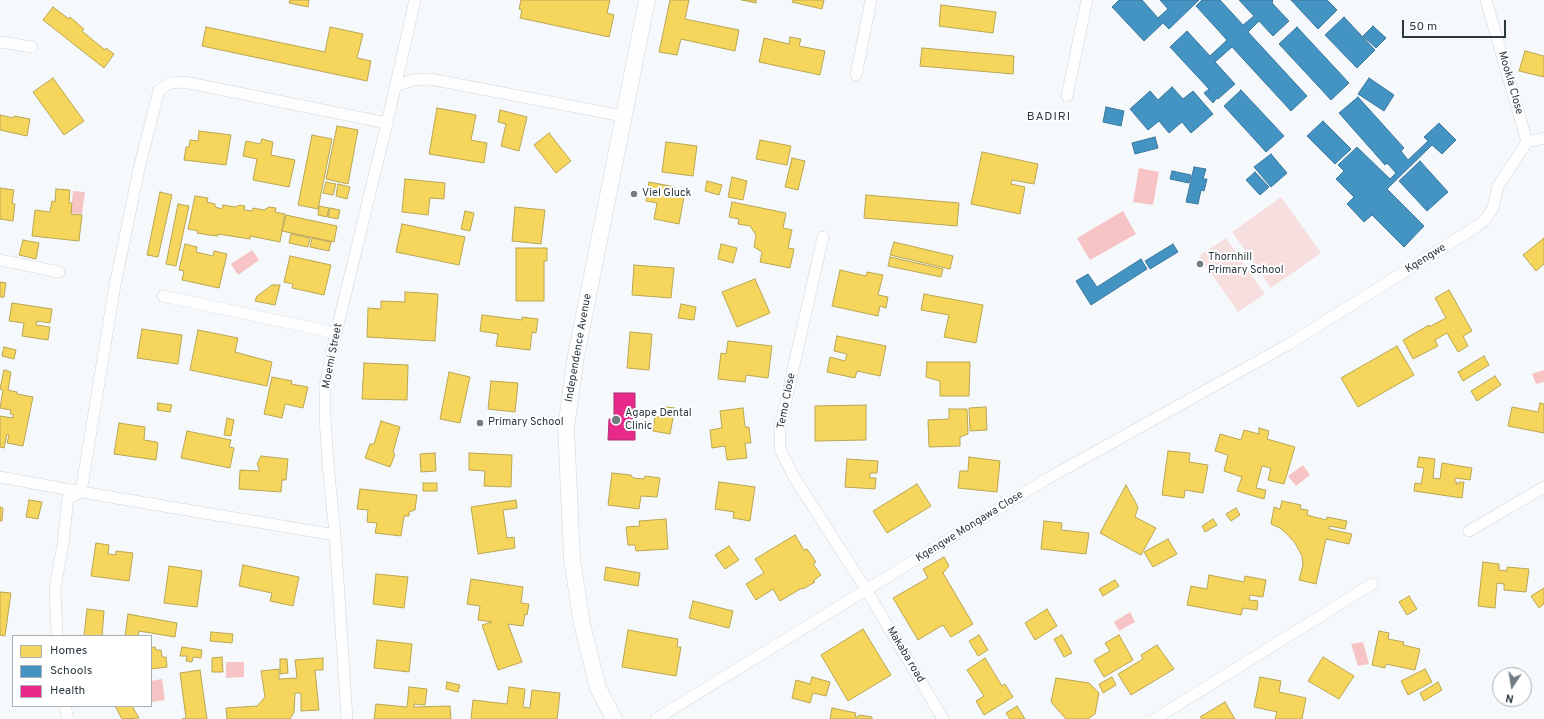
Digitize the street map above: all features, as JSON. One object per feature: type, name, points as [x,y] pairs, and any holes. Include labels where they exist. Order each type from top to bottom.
[{"type":"street","name":"Moemi Street","points":[[347,719],[335,535],[325,418],[325,386],[336,333],[415,0]]},
{"type":"street","name":"Independence Avenue","points":[[614,719],[598,688],[582,624],[572,559],[566,427],[576,356],[647,0]]},
{"type":"street","points":[[856,75],[871,0]]},
{"type":"street","points":[[1067,96],[1087,0]]},
{"type":"street","name":"Mookla Close","points":[[1486,0],[1527,142]]},
{"type":"street","points":[[0,42],[32,47]]},
{"type":"street","points":[[395,86],[413,80],[430,79],[623,116]]},
{"type":"street","points":[[81,492],[115,285],[139,169],[159,90],[170,83],[184,82],[387,123]]},
{"type":"street","points":[[1527,142],[1544,138]]},
{"type":"street","name":"Kgengwe","points":[[1289,344],[1485,220],[1493,208],[1498,186],[1527,142]]},
{"type":"street","name":"Temo Close","points":[[822,237],[780,427],[780,449],[794,477],[867,591]]},
{"type":"street","points":[[0,260],[58,272]]},
{"type":"street","points":[[163,296],[336,333]]},
{"type":"street","name":"Kgengwe Mongawa Close","points":[[656,719],[867,591],[1045,480],[1289,344]]},
{"type":"street","points":[[0,477],[335,535]]},
{"type":"street","points":[[1469,531],[1544,487]]},
{"type":"street","points":[[57,635],[55,588],[63,544],[68,498],[81,492]]},
{"type":"street","points":[[1155,719],[1372,584]]},
{"type":"street","name":"Makaba road","points":[[867,591],[943,719]]},
{"type":"street","points":[[65,707],[68,719]]},
{"type":"shaded area","points":[[1139,168],[1159,172],[1153,205],[1133,202]]},
{"type":"shaded area","points":[[73,191],[85,192],[82,214],[71,213]]},
{"type":"shaded area","points":[[1281,197],[1321,253],[1271,288],[1232,232]]},
{"type":"shaded area","points":[[1123,211],[1136,234],[1090,260],[1077,238]]},
{"type":"shaded area","points":[[1226,238],[1265,294],[1238,312],[1199,256]]},
{"type":"shaded area","points":[[252,250],[259,260],[238,275],[231,264]]},
{"type":"shaded area","points":[[1544,370],[1544,382],[1536,384],[1532,374]]},
{"type":"shaded area","points":[[1303,465],[1310,475],[1296,486],[1288,476]]},
{"type":"shaded area","points":[[1130,612],[1135,622],[1119,631],[1114,622]]},
{"type":"shaded area","points":[[1363,642],[1369,664],[1358,666],[1351,644]]},
{"type":"shaded area","points":[[226,662],[244,662],[244,677],[226,678]]},
{"type":"shaded area","points":[[162,679],[165,700],[152,702],[152,681]]},
{"type":"building: Homes","points":[[290,0],[309,0],[308,7],[289,3]]},
{"type":"building: Homes","points":[[521,0],[610,0],[607,13],[614,15],[609,37],[520,18],[522,10],[519,9]]},
{"type":"building: Homes","points":[[670,0],[689,0],[685,19],[739,30],[735,51],[681,39],[677,55],[659,52]]},
{"type":"building: Homes","points":[[742,0],[756,0],[756,3]]},
{"type":"building: Homes","points":[[793,0],[824,0],[822,9],[792,2]]},
{"type":"building: Homes","points":[[941,5],[996,12],[993,33],[939,26]]},
{"type":"building: Homes","points":[[53,7],[69,19],[70,17],[84,29],[82,31],[105,50],[106,48],[114,54],[104,68],[43,20]]},
{"type":"building: Homes","points":[[206,27],[325,52],[330,27],[363,34],[357,58],[371,61],[367,81],[202,46]]},
{"type":"building: Homes","points":[[790,37],[801,39],[799,46],[825,51],[820,75],[759,62],[764,38],[789,44]]},
{"type":"building: Homes","points":[[922,48],[1014,56],[1013,74],[920,66]]},
{"type":"building: Homes","points":[[1525,51],[1544,56],[1544,77],[1519,71]]},
{"type":"building: Homes","points":[[53,78],[84,121],[64,135],[33,92]]},
{"type":"building: Homes","points":[[437,108],[476,115],[471,140],[487,143],[484,163],[429,154]]},
{"type":"building: Homes","points":[[500,110],[527,117],[519,151],[501,146],[506,124],[498,122]]},
{"type":"building: Homes","points":[[0,115],[13,118],[14,116],[30,119],[27,136],[0,130]]},
{"type":"building: Homes","points":[[337,126],[358,130],[348,184],[326,179]]},
{"type":"building: Homes","points":[[199,131],[231,135],[226,165],[184,160],[186,147],[189,147],[190,140],[198,141]]},
{"type":"building: Homes","points":[[549,133],[571,161],[556,173],[534,145]]},
{"type":"building: Homes","points":[[312,135],[332,139],[318,209],[298,205]]},
{"type":"building: Homes","points":[[262,139],[273,142],[271,155],[295,160],[289,187],[253,180],[257,159],[243,156],[246,141],[260,144]]},
{"type":"building: Homes","points":[[760,140],[791,146],[787,165],[756,159]]},
{"type":"building: Homes","points":[[666,142],[697,146],[693,176],[662,172]]},
{"type":"building: Homes","points":[[982,152],[1038,164],[1034,184],[1012,180],[1011,184],[1025,187],[1020,214],[971,204]]},
{"type":"building: Homes","points":[[792,158],[805,161],[798,190],[785,187]]},
{"type":"building: Homes","points":[[732,177],[747,181],[743,200],[728,197]]},
{"type":"building: Homes","points":[[405,179],[445,183],[444,199],[430,198],[428,215],[402,212]]},
{"type":"building: Homes","points":[[707,181],[722,185],[719,195],[705,191]]},
{"type":"building: Homes","points":[[326,182],[336,184],[333,195],[323,193]]},
{"type":"building: Homes","points":[[649,182],[675,187],[673,195],[684,197],[679,224],[654,219],[657,203],[646,201]]},
{"type":"building: Homes","points":[[338,184],[350,187],[347,199],[336,196]]},
{"type":"building: Homes","points":[[0,188],[14,190],[12,203],[15,204],[13,221],[0,219]]},
{"type":"building: Homes","points":[[56,189],[70,190],[69,203],[72,203],[71,214],[82,215],[79,241],[32,236],[35,210],[50,212],[52,201],[55,202]]},
{"type":"building: Homes","points":[[160,192],[172,195],[158,257],[147,255]]},
{"type":"building: Homes","points":[[866,195],[959,203],[957,226],[864,218]]},
{"type":"building: Homes","points":[[195,196],[208,198],[207,202],[215,204],[215,207],[222,209],[223,205],[235,207],[240,205],[245,206],[244,210],[252,211],[253,208],[264,210],[269,207],[276,208],[275,212],[285,214],[280,242],[250,236],[250,239],[218,234],[218,236],[209,235],[197,233],[198,231],[188,229]]},
{"type":"building: Homes","points":[[732,202],[786,213],[783,228],[792,230],[788,248],[794,249],[790,268],[760,262],[762,252],[754,247],[756,235],[750,226],[738,224],[739,219],[729,217]]},
{"type":"building: Homes","points":[[178,204],[189,206],[176,266],[166,264]]},
{"type":"building: Homes","points":[[319,206],[329,208],[327,217],[318,215]]},
{"type":"building: Homes","points":[[515,207],[545,210],[541,244],[512,241]]},
{"type":"building: Homes","points":[[330,208],[340,210],[338,219],[328,217]]},
{"type":"building: Homes","points":[[465,211],[474,213],[470,231],[461,229]]},
{"type":"building: Homes","points":[[286,215],[337,226],[334,242],[282,231]]},
{"type":"building: Homes","points":[[402,224],[465,237],[459,265],[396,252]]},
{"type":"building: Homes","points":[[291,234],[310,238],[308,247],[289,243]]},
{"type":"building: Homes","points":[[312,238],[331,242],[329,251],[310,247]]},
{"type":"building: Homes","points":[[1544,238],[1544,264],[1536,271],[1523,255]]},
{"type":"building: Homes","points":[[23,240],[39,243],[36,259],[19,255]]},
{"type":"building: Homes","points":[[894,242],[953,256],[950,269],[890,255]]},
{"type":"building: Homes","points":[[185,244],[197,247],[196,252],[213,256],[214,251],[227,254],[219,288],[182,280],[184,271],[179,270]]},
{"type":"building: Homes","points":[[721,244],[737,248],[733,263],[718,259]]},
{"type":"building: Homes","points":[[516,248],[547,248],[547,261],[544,261],[544,301],[516,301]]},
{"type":"building: Homes","points":[[290,256],[331,265],[324,295],[292,288],[293,284],[284,282]]},
{"type":"building: Homes","points":[[890,257],[943,269],[941,277],[888,266]]},
{"type":"building: Homes","points":[[634,265],[674,268],[671,298],[632,295]]},
{"type":"building: Homes","points":[[840,270],[866,276],[867,272],[883,275],[878,295],[888,297],[886,308],[880,306],[878,316],[832,306]]},
{"type":"building: Homes","points":[[755,279],[770,313],[737,327],[722,292]]},
{"type":"building: Homes","points":[[0,282],[6,283],[4,297],[0,297]]},
{"type":"building: Homes","points":[[272,285],[280,285],[275,305],[255,301],[257,296]]},
{"type":"building: Homes","points":[[1449,290],[1472,331],[1463,336],[1468,346],[1458,352],[1447,333],[1435,340],[1438,346],[1413,359],[1403,340],[1429,325],[1429,327],[1446,318],[1435,298]]},
{"type":"building: Homes","points":[[405,292],[438,294],[435,341],[367,337],[368,308],[381,309],[381,301],[405,302]]},
{"type":"building: Homes","points":[[924,294],[983,305],[976,343],[944,337],[949,315],[921,310]]},
{"type":"building: Homes","points":[[12,303],[52,309],[50,323],[37,321],[36,325],[50,327],[48,340],[22,336],[24,323],[9,321]]},
{"type":"building: Homes","points":[[681,304],[696,307],[694,320],[678,318]]},
{"type":"building: Homes","points":[[482,315],[522,320],[522,317],[538,319],[536,333],[532,332],[530,350],[496,346],[498,334],[480,331]]},
{"type":"building: Homes","points":[[142,329],[182,335],[178,364],[137,358]]},
{"type":"building: Homes","points":[[198,330],[238,338],[235,352],[272,362],[267,386],[190,370]]},
{"type":"building: Homes","points":[[630,332],[652,334],[649,370],[627,368]]},
{"type":"building: Homes","points":[[837,336],[886,346],[880,376],[857,371],[855,378],[827,372],[830,357],[845,361],[847,354],[834,351]]},
{"type":"building: Homes","points":[[728,341],[772,346],[768,378],[746,375],[745,382],[718,379],[721,353],[726,354]]},
{"type":"building: Homes","points":[[1397,346],[1414,375],[1358,407],[1341,378]]},
{"type":"building: Homes","points":[[4,347],[16,350],[14,359],[2,356]]},
{"type":"building: Homes","points":[[1484,356],[1489,365],[1463,381],[1458,372]]},
{"type":"building: Homes","points":[[927,362],[970,362],[969,396],[940,396],[940,381],[926,377]]},
{"type":"building: Homes","points":[[364,363],[408,365],[407,400],[362,399]]},
{"type":"building: Homes","points":[[4,370],[11,372],[8,390],[17,392],[17,394],[33,397],[23,446],[7,443],[9,435],[7,434],[4,448],[0,447],[0,416],[13,418],[13,414],[10,414],[11,410],[0,408],[3,390],[0,389]]},
{"type":"building: Homes","points":[[449,372],[470,377],[460,423],[440,419]]},
{"type":"building: Homes","points":[[1495,376],[1501,385],[1477,401],[1471,391]]},
{"type":"building: Homes","points":[[272,377],[292,381],[291,384],[308,387],[303,408],[285,404],[282,418],[264,414]]},
{"type":"building: Homes","points":[[491,381],[518,383],[515,412],[488,409]]},
{"type":"building: Homes","points":[[158,403],[172,405],[170,412],[157,410]]},
{"type":"building: Homes","points":[[1540,403],[1544,404],[1544,433],[1508,426],[1512,407],[1538,412]]},
{"type":"building: Homes","points":[[866,405],[866,440],[815,441],[815,406]]},
{"type":"building: Homes","points":[[666,407],[675,408],[670,434],[653,431],[655,416],[664,418]]},
{"type":"building: Homes","points":[[986,407],[987,430],[970,431],[969,408]]},
{"type":"building: Homes","points":[[743,408],[745,427],[749,427],[751,443],[745,443],[747,458],[727,460],[725,446],[712,448],[710,430],[722,428],[720,411]]},
{"type":"building: Homes","points":[[949,409],[967,409],[968,434],[960,437],[960,446],[929,447],[928,420],[949,419]]},
{"type":"building: Homes","points":[[227,418],[234,420],[231,436],[224,435]]},
{"type":"building: Homes","points":[[381,421],[400,427],[393,452],[395,454],[390,467],[365,458],[370,444],[374,444]]},
{"type":"building: Homes","points":[[119,423],[145,427],[144,440],[157,442],[158,444],[156,460],[114,454]]},
{"type":"building: Homes","points":[[1259,428],[1269,431],[1267,439],[1295,447],[1284,484],[1268,480],[1271,468],[1262,466],[1256,488],[1266,490],[1264,499],[1237,491],[1242,477],[1224,471],[1228,455],[1215,451],[1220,434],[1241,440],[1244,430],[1259,434]]},
{"type":"building: Homes","points":[[187,431],[231,440],[229,447],[234,448],[230,468],[181,458]]},
{"type":"building: Homes","points":[[1168,451],[1190,453],[1189,462],[1208,465],[1203,493],[1185,490],[1184,498],[1162,495]]},
{"type":"building: Homes","points":[[435,453],[436,471],[421,472],[420,454]]},
{"type":"building: Homes","points":[[469,453],[512,455],[511,487],[484,486],[485,471],[469,470]]},
{"type":"building: Homes","points":[[261,456],[288,459],[286,480],[282,480],[281,492],[239,489],[240,470],[260,471],[257,464]]},
{"type":"building: Homes","points":[[969,457],[1000,461],[997,492],[958,488],[960,471],[968,471]]},
{"type":"building: Homes","points":[[1419,457],[1435,459],[1433,478],[1440,479],[1442,463],[1472,468],[1470,480],[1455,478],[1455,482],[1457,482],[1456,484],[1459,484],[1459,482],[1464,482],[1462,498],[1414,491],[1415,483],[1421,484],[1424,468],[1417,467]]},
{"type":"building: Homes","points":[[847,459],[878,461],[877,473],[870,473],[870,478],[876,478],[875,489],[845,487]]},
{"type":"building: Homes","points":[[612,473],[631,475],[633,478],[644,479],[645,476],[660,478],[657,497],[641,496],[639,509],[608,505]]},
{"type":"building: Homes","points":[[719,482],[755,487],[750,521],[733,518],[734,512],[715,509]]},
{"type":"building: Homes","points":[[423,483],[437,483],[437,491],[423,491]]},
{"type":"building: Homes","points":[[917,484],[931,506],[887,533],[873,511]]},
{"type":"building: Homes","points":[[1126,485],[1138,507],[1135,517],[1156,528],[1141,555],[1100,533]]},
{"type":"building: Homes","points":[[360,489],[417,495],[415,510],[409,512],[409,516],[404,516],[401,536],[375,533],[377,523],[367,522],[368,510],[357,509]]},
{"type":"building: Homes","points":[[29,500],[42,502],[38,519],[26,517]]},
{"type":"building: Homes","points":[[516,500],[517,508],[503,510],[507,538],[514,537],[515,548],[478,554],[471,507]]},
{"type":"building: Homes","points":[[1282,501],[1301,505],[1300,509],[1308,510],[1307,515],[1326,520],[1327,517],[1347,521],[1345,529],[1329,526],[1329,529],[1352,534],[1349,544],[1326,539],[1316,584],[1299,580],[1303,565],[1302,556],[1295,543],[1287,534],[1280,528],[1271,524],[1274,507],[1280,509]]},
{"type":"building: Homes","points":[[0,507],[3,508],[2,521],[0,521]]},
{"type":"building: Homes","points":[[1236,508],[1240,515],[1231,521],[1226,514]]},
{"type":"building: Homes","points":[[666,519],[668,549],[636,551],[635,545],[628,545],[626,527],[640,526],[639,521]]},
{"type":"building: Homes","points":[[1213,519],[1217,525],[1205,532],[1202,526]]},
{"type":"building: Homes","points":[[1044,521],[1062,523],[1061,530],[1089,533],[1086,554],[1041,549]]},
{"type":"building: Homes","points":[[795,535],[804,550],[807,549],[816,562],[813,564],[821,575],[813,581],[815,582],[780,601],[773,589],[756,600],[746,584],[764,573],[755,559]]},
{"type":"building: Homes","points":[[1168,539],[1177,554],[1153,567],[1144,552]]},
{"type":"building: Homes","points":[[96,543],[109,545],[108,554],[116,555],[116,551],[133,553],[129,581],[91,576]]},
{"type":"building: Homes","points":[[729,546],[739,560],[725,569],[715,555]]},
{"type":"building: Homes","points":[[944,557],[949,566],[943,573],[973,624],[951,637],[943,625],[918,640],[893,598],[928,578],[923,569]]},
{"type":"building: Homes","points":[[1483,562],[1499,564],[1499,570],[1507,571],[1507,567],[1529,569],[1526,592],[1504,590],[1504,584],[1497,583],[1495,608],[1478,606]]},
{"type":"building: Homes","points":[[243,565],[299,577],[293,606],[270,601],[272,593],[239,586]]},
{"type":"building: Homes","points":[[169,566],[202,571],[197,607],[164,603]]},
{"type":"building: Homes","points":[[606,567],[640,573],[638,586],[604,580]]},
{"type":"building: Homes","points":[[376,574],[408,577],[404,608],[373,604]]},
{"type":"building: Homes","points":[[1209,575],[1244,582],[1245,576],[1266,580],[1263,597],[1250,595],[1249,600],[1258,601],[1257,610],[1243,608],[1241,615],[1187,605],[1191,586],[1207,589]]},
{"type":"building: Homes","points":[[471,579],[523,587],[521,603],[529,604],[527,615],[525,614],[523,626],[508,624],[522,662],[498,670],[482,625],[492,622],[478,620],[480,606],[467,604]]},
{"type":"building: Homes","points":[[1115,580],[1119,586],[1103,596],[1099,589]]},
{"type":"building: Homes","points":[[1544,588],[1544,604],[1539,608],[1531,596]]},
{"type":"building: Homes","points":[[0,592],[11,593],[5,636],[0,635]]},
{"type":"building: Homes","points":[[1409,596],[1417,609],[1407,615],[1399,602]]},
{"type":"building: Homes","points":[[693,601],[733,611],[729,628],[689,618]]},
{"type":"building: Homes","points":[[87,609],[104,611],[102,635],[84,635]]},
{"type":"building: Homes","points":[[1047,609],[1057,626],[1035,640],[1025,623]]},
{"type":"building: Homes","points":[[128,614],[177,623],[175,637],[139,631],[138,635],[125,635]]},
{"type":"building: Homes","points":[[863,629],[891,675],[848,701],[821,655]]},
{"type":"building: Homes","points":[[628,630],[678,639],[677,647],[681,647],[676,676],[622,667]]},
{"type":"building: Homes","points":[[1379,631],[1389,633],[1388,639],[1404,642],[1403,645],[1420,649],[1415,670],[1386,664],[1385,668],[1372,665]]},
{"type":"building: Homes","points":[[211,632],[233,634],[232,643],[210,641]]},
{"type":"building: Homes","points":[[979,635],[988,650],[978,656],[969,641]]},
{"type":"building: Homes","points":[[1062,635],[1072,653],[1064,657],[1054,639]]},
{"type":"building: Homes","points":[[1119,635],[1133,660],[1104,677],[1094,660],[1110,651],[1105,643]]},
{"type":"building: Homes","points":[[377,640],[412,644],[409,672],[374,668]]},
{"type":"building: Homes","points":[[1157,645],[1174,669],[1131,695],[1118,674],[1143,659],[1141,655]]},
{"type":"building: Homes","points":[[155,647],[156,650],[161,650],[162,657],[166,657],[167,667],[152,669],[152,648]]},
{"type":"building: Homes","points":[[182,647],[202,650],[201,658],[193,657],[192,662],[186,661],[187,656],[180,656]]},
{"type":"building: Homes","points":[[222,657],[223,672],[212,672],[212,658]]},
{"type":"building: Homes","points":[[1323,657],[1354,676],[1339,699],[1308,681]]},
{"type":"building: Homes","points":[[323,658],[323,670],[315,670],[319,710],[301,711],[301,693],[295,693],[294,712],[290,719],[227,719],[226,708],[257,706],[265,697],[261,671],[279,669],[279,679],[297,678],[295,660]]},
{"type":"building: Homes","points":[[985,658],[1002,686],[1005,684],[1013,697],[984,715],[976,701],[984,696],[967,670]]},
{"type":"building: Homes","points":[[280,659],[287,659],[288,673],[280,674]]},
{"type":"building: Homes","points":[[1425,669],[1432,682],[1408,695],[1401,681]]},
{"type":"building: Homes","points":[[200,670],[207,719],[182,719],[186,718],[180,673]]},
{"type":"building: Homes","points":[[812,677],[830,682],[826,696],[813,693],[810,703],[792,698],[796,680],[810,684]]},
{"type":"building: Homes","points":[[1112,677],[1116,685],[1103,693],[1099,684]]},
{"type":"building: Homes","points":[[1260,677],[1281,681],[1279,692],[1306,698],[1302,719],[1275,719],[1277,712],[1254,707]]},
{"type":"building: Homes","points":[[1056,678],[1089,683],[1099,693],[1095,714],[1088,719],[1066,719],[1051,702]]},
{"type":"building: Homes","points":[[447,682],[460,685],[458,692],[446,689]]},
{"type":"building: Homes","points":[[1438,682],[1442,690],[1424,701],[1420,693]]},
{"type":"building: Homes","points":[[409,687],[427,689],[425,705],[414,704],[414,707],[450,706],[451,719],[374,719],[376,704],[407,707]]},
{"type":"building: Homes","points":[[509,687],[525,689],[523,707],[530,708],[532,690],[560,693],[557,719],[471,719],[473,700],[507,704]]},
{"type":"building: Homes","points":[[1225,702],[1235,719],[1202,719],[1200,717]]},
{"type":"building: Homes","points":[[1017,706],[1025,719],[1010,719],[1006,713]]},
{"type":"building: Homes","points":[[116,707],[133,707],[139,718],[122,719]]},
{"type":"building: Homes","points":[[832,708],[856,713],[855,717],[858,717],[859,715],[872,717],[872,719],[830,719]]},
{"type":"building: Schools","points":[[1119,0],[1142,0],[1158,18],[1168,9],[1160,0],[1199,0],[1169,29],[1163,23],[1144,41],[1112,7]]},
{"type":"building: Schools","points":[[1202,0],[1220,0],[1243,25],[1254,16],[1239,0],[1273,1],[1272,3],[1289,21],[1273,36],[1259,21],[1248,32],[1307,96],[1291,111],[1232,47],[1215,62],[1235,84],[1213,103],[1204,93],[1209,89],[1170,47],[1187,31],[1210,56],[1227,40],[1196,6]]},
{"type":"building: Schools","points":[[1291,0],[1327,0],[1337,10],[1318,29]]},
{"type":"building: Schools","points":[[1344,17],[1375,50],[1357,68],[1325,35]]},
{"type":"building: Schools","points":[[1373,26],[1386,38],[1376,48],[1363,36]]},
{"type":"building: Schools","points":[[1297,27],[1349,83],[1331,100],[1279,44]]},
{"type":"building: Schools","points":[[1369,78],[1394,95],[1384,111],[1358,94]]},
{"type":"building: Schools","points":[[1172,87],[1183,99],[1193,91],[1213,114],[1191,133],[1182,122],[1169,133],[1159,121],[1148,130],[1130,109],[1150,91],[1158,100]]},
{"type":"building: Schools","points":[[1241,90],[1284,136],[1266,152],[1224,106]]},
{"type":"building: Schools","points":[[1358,97],[1404,148],[1401,151],[1408,160],[1428,141],[1424,137],[1439,123],[1456,140],[1442,154],[1432,145],[1387,189],[1424,226],[1404,247],[1372,215],[1364,222],[1347,204],[1354,197],[1336,179],[1344,171],[1338,165],[1357,147],[1390,179],[1396,173],[1387,163],[1385,165],[1339,113]]},
{"type":"building: Schools","points":[[1106,107],[1124,111],[1121,126],[1103,122]]},
{"type":"building: Schools","points":[[1323,121],[1351,149],[1335,164],[1307,136]]},
{"type":"building: Schools","points":[[1155,137],[1158,148],[1135,154],[1132,143]]},
{"type":"building: Schools","points":[[1271,154],[1287,173],[1271,187],[1254,167]]},
{"type":"building: Schools","points":[[1420,161],[1448,192],[1427,211],[1399,181]]},
{"type":"building: Schools","points":[[1194,167],[1206,169],[1203,179],[1207,179],[1204,191],[1201,190],[1198,204],[1186,202]]},
{"type":"building: Schools","points":[[1172,171],[1191,175],[1189,183],[1170,179]]},
{"type":"building: Schools","points":[[1255,172],[1269,187],[1260,195],[1246,180]]},
{"type":"building: Schools","points":[[1173,244],[1178,252],[1150,269],[1145,261]]},
{"type":"building: Schools","points":[[1141,259],[1147,269],[1091,305],[1076,281],[1088,274],[1097,287]]},
{"type":"building: Health","points":[[614,393],[635,393],[635,440],[608,440],[609,419],[614,419]]},
{"type":"place","name":"Viel Gluck","points":[[634,194]]},
{"type":"place","name":"Thornhill Primary School","points":[[1200,264]]},
{"type":"place","name":"Agape Dental Clinic","points":[[616,420]]},
{"type":"place","name":"Primary School","points":[[480,423]]},
{"type":"district","name":"BADIRI","points":[[1049,118]]}]
